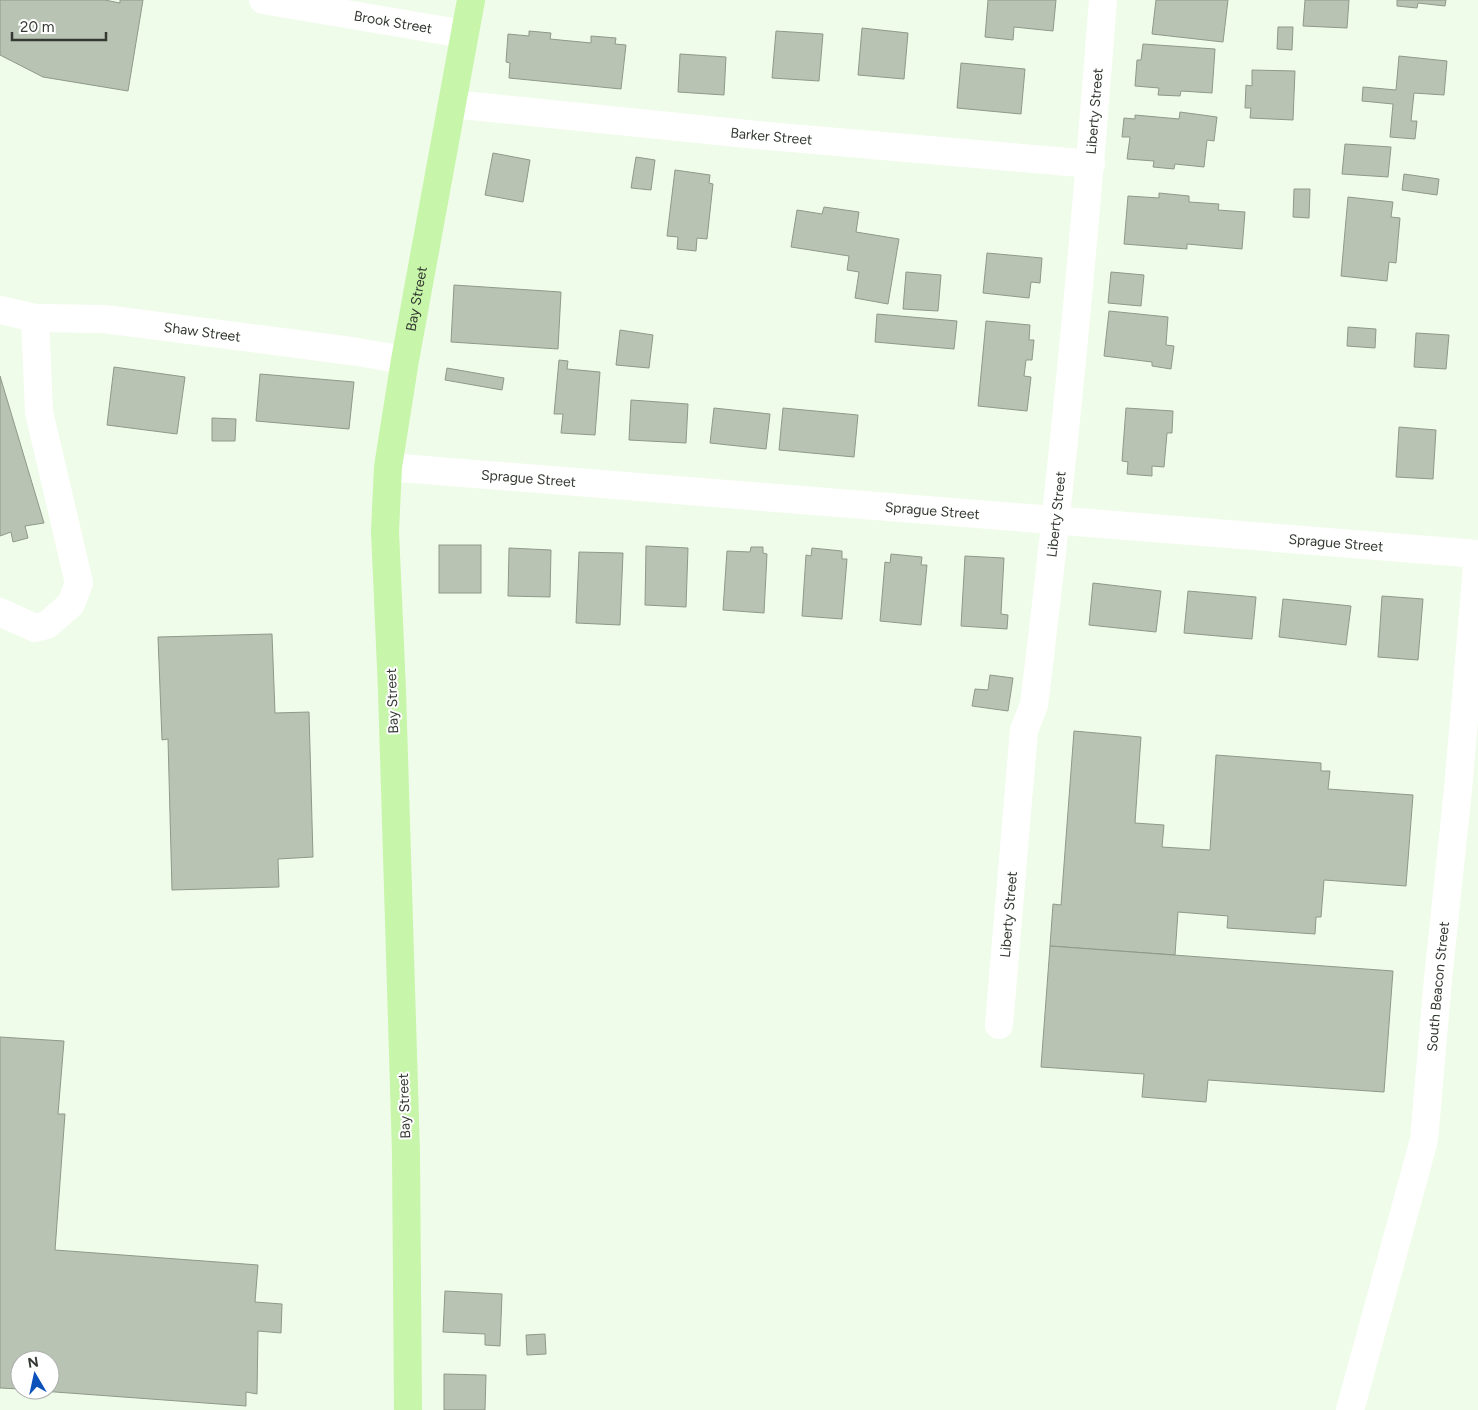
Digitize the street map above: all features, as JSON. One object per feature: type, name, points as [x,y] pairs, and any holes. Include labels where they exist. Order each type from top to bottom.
[{"type":"main road","name":"Bay Street","points":[[408,1410],[405,1143],[392,690],[385,531],[388,468],[405,360],[470,0]]},
{"type":"street","name":"Brook Street","points":[[263,0],[464,34]]},
{"type":"street","name":"Liberty Street","points":[[999,1025],[1024,730],[1034,705],[1057,521],[1091,164],[1103,0]]},
{"type":"street","name":"Barker Street","points":[[452,104],[757,136],[1091,164]]},
{"type":"street","name":"Shaw Street","points":[[0,310],[35,318],[104,319],[351,351],[405,360]]},
{"type":"street","points":[[0,612],[35,628],[47,625],[71,604],[79,583],[39,412],[35,318]]},
{"type":"street","name":"Sprague Street","points":[[388,468],[1478,554]]},
{"type":"street","name":"South Beacon Street","points":[[1350,1410],[1424,1140],[1438,979],[1458,790],[1478,554]]},
{"type":"building","points":[[0,0],[105,0],[120,3],[120,0],[143,0],[128,91],[43,77],[0,55]]},
{"type":"building","points":[[988,0],[1056,0],[1053,31],[1014,27],[1013,40],[985,37]]},
{"type":"building","points":[[1156,0],[1228,0],[1223,42],[1152,34]]},
{"type":"building","points":[[1305,0],[1349,0],[1347,28],[1303,26]]},
{"type":"building","points":[[1397,0],[1446,0],[1445,6],[1418,3],[1417,8],[1397,6]]},
{"type":"building","points":[[1278,27],[1293,27],[1292,50],[1277,49]]},
{"type":"building","points":[[862,28],[908,33],[904,79],[858,75]]},
{"type":"building","points":[[529,31],[551,33],[550,39],[591,43],[591,36],[616,38],[615,44],[626,45],[621,89],[509,78],[510,63],[506,62],[508,34],[529,36]]},
{"type":"building","points":[[776,31],[823,34],[819,81],[772,78]]},
{"type":"building","points":[[1143,44],[1215,49],[1212,93],[1181,91],[1180,96],[1158,95],[1159,88],[1135,86],[1137,60],[1141,60]]},
{"type":"building","points":[[680,54],[726,57],[724,95],[678,92]]},
{"type":"building","points":[[1399,56],[1447,61],[1444,95],[1414,93],[1411,121],[1417,121],[1415,139],[1390,137],[1393,104],[1362,101],[1363,87],[1396,90]]},
{"type":"building","points":[[961,63],[1025,69],[1021,114],[957,108]]},
{"type":"building","points":[[1252,70],[1295,71],[1293,120],[1250,118],[1251,108],[1245,108],[1246,85],[1252,86]]},
{"type":"building","points":[[1180,112],[1217,117],[1214,141],[1207,140],[1204,167],[1175,164],[1174,169],[1153,167],[1154,161],[1127,159],[1130,137],[1122,137],[1124,118],[1135,119],[1135,115],[1179,119]]},
{"type":"building","points":[[1345,144],[1391,147],[1388,177],[1342,174]]},
{"type":"building","points":[[493,153],[530,160],[523,202],[485,195]]},
{"type":"building","points":[[636,157],[655,160],[651,190],[631,188]]},
{"type":"building","points":[[675,170],[710,175],[709,183],[713,184],[707,239],[697,238],[696,251],[677,249],[678,237],[667,236]]},
{"type":"building","points":[[1404,174],[1439,179],[1437,195],[1402,190]]},
{"type":"building","points":[[1294,189],[1310,189],[1309,218],[1293,217]]},
{"type":"building","points":[[1159,193],[1189,196],[1189,202],[1219,204],[1218,210],[1245,212],[1242,249],[1187,244],[1187,249],[1124,244],[1128,196],[1159,198]]},
{"type":"building","points":[[1348,197],[1393,202],[1391,217],[1400,218],[1396,263],[1389,262],[1387,281],[1341,276]]},
{"type":"building","points":[[824,207],[859,212],[856,232],[899,239],[888,304],[855,298],[859,272],[847,270],[849,256],[791,247],[797,210],[822,214]]},
{"type":"building","points":[[987,253],[1042,258],[1040,283],[1031,282],[1029,298],[983,293]]},
{"type":"building","points":[[906,272],[941,275],[938,311],[903,309]]},
{"type":"building","points":[[1111,272],[1144,275],[1141,306],[1108,303]]},
{"type":"building","points":[[454,285],[561,292],[558,349],[451,342]]},
{"type":"building","points":[[1109,311],[1168,317],[1166,345],[1174,346],[1171,369],[1152,366],[1152,362],[1104,356]]},
{"type":"building","points":[[877,314],[957,321],[954,349],[875,342]]},
{"type":"building","points":[[986,321],[1030,325],[1029,340],[1034,340],[1032,360],[1026,360],[1024,376],[1031,377],[1027,411],[978,406]]},
{"type":"building","points":[[1348,327],[1376,329],[1375,348],[1347,346]]},
{"type":"building","points":[[620,330],[653,335],[649,368],[616,365]]},
{"type":"building","points":[[1416,333],[1449,335],[1446,369],[1414,367]]},
{"type":"building","points":[[559,360],[568,361],[567,369],[600,372],[595,435],[561,433],[563,414],[554,414]]},
{"type":"building","points":[[114,367],[185,377],[177,434],[107,425]]},
{"type":"building","points":[[447,368],[504,378],[502,390],[445,380]]},
{"type":"building","points":[[260,374],[354,382],[349,429],[256,421]]},
{"type":"building","points":[[0,376],[44,523],[25,526],[28,538],[13,542],[11,532],[0,536]]},
{"type":"building","points":[[631,400],[688,404],[686,443],[629,440]]},
{"type":"building","points":[[714,408],[770,414],[766,449],[710,443]]},
{"type":"building","points":[[783,408],[858,415],[854,457],[779,450]]},
{"type":"building","points":[[1126,408],[1173,411],[1172,433],[1167,433],[1164,467],[1152,466],[1152,476],[1127,474],[1128,462],[1122,461]]},
{"type":"building","points":[[212,418],[236,419],[235,441],[212,441]]},
{"type":"building","points":[[1399,427],[1436,430],[1433,479],[1396,477]]},
{"type":"building","points":[[439,545],[481,545],[481,593],[439,593]]},
{"type":"building","points":[[646,546],[688,548],[686,607],[645,605]]},
{"type":"building","points":[[751,547],[763,547],[763,553],[767,554],[764,613],[723,610],[727,551],[750,552]]},
{"type":"building","points":[[509,548],[551,550],[550,597],[508,596]]},
{"type":"building","points":[[812,548],[842,551],[842,559],[847,559],[842,619],[802,616],[806,555],[811,556]]},
{"type":"building","points":[[579,552],[623,553],[620,625],[576,623]]},
{"type":"building","points":[[891,554],[922,557],[921,565],[927,565],[921,625],[880,621],[885,562],[890,563]]},
{"type":"building","points":[[965,556],[1004,558],[1001,614],[1008,615],[1007,629],[961,626]]},
{"type":"building","points":[[1093,583],[1161,591],[1156,632],[1089,625]]},
{"type":"building","points":[[1188,591],[1256,597],[1252,639],[1184,633]]},
{"type":"building","points":[[1382,596],[1423,599],[1418,660],[1378,657]]},
{"type":"building","points":[[1283,599],[1351,606],[1346,645],[1279,637]]},
{"type":"building","points":[[272,634],[275,713],[309,712],[313,857],[278,859],[279,887],[172,890],[168,739],[162,740],[158,637]]},
{"type":"building","points":[[990,675],[1013,678],[1008,711],[972,706],[975,689],[988,690]]},
{"type":"building","points":[[1074,731],[1141,737],[1135,823],[1164,825],[1162,847],[1210,850],[1216,755],[1321,763],[1321,771],[1330,771],[1328,789],[1413,795],[1406,886],[1324,880],[1321,917],[1316,917],[1315,934],[1227,928],[1228,916],[1178,912],[1175,955],[1050,946],[1053,904],[1061,905]]},
{"type":"building","points":[[1050,946],[1393,971],[1384,1092],[1208,1080],[1206,1102],[1142,1097],[1144,1074],[1041,1067]]},
{"type":"building","points":[[0,1037],[64,1041],[58,1114],[65,1114],[55,1250],[258,1265],[255,1302],[282,1304],[281,1333],[258,1331],[257,1394],[246,1392],[246,1406],[60,1392],[60,1350],[10,1350],[10,1388],[0,1388]]},
{"type":"building","points":[[445,1291],[502,1294],[500,1346],[485,1345],[485,1334],[443,1332]]},
{"type":"building","points":[[545,1334],[546,1354],[527,1355],[526,1335]]},
{"type":"building","points":[[444,1374],[486,1375],[485,1410],[444,1410]]}]
